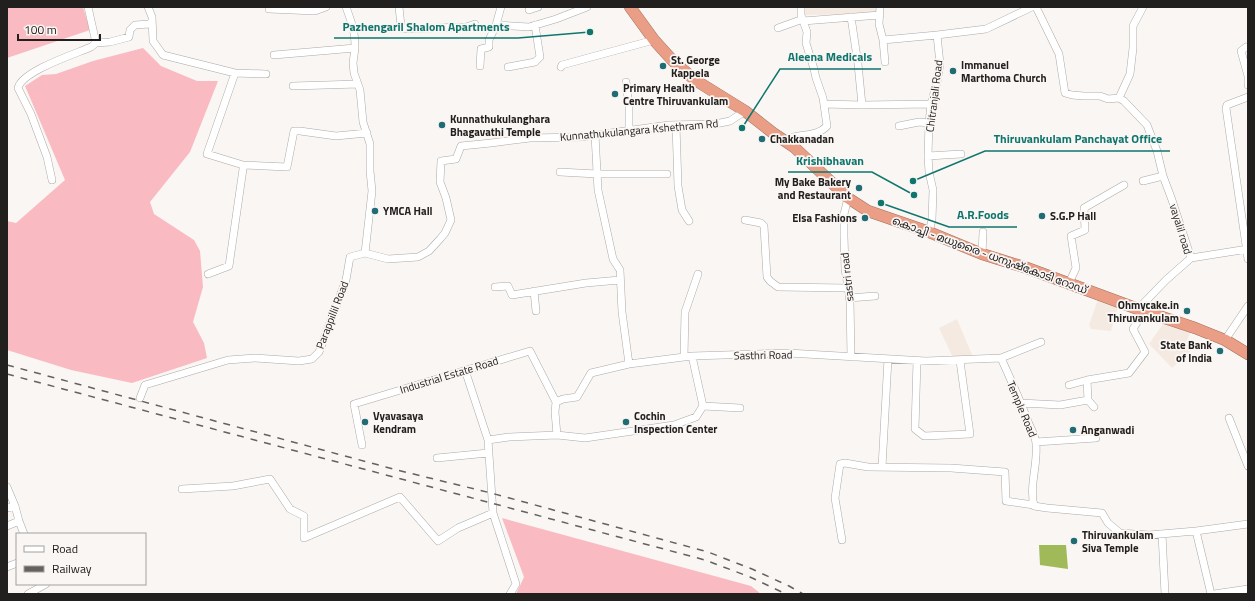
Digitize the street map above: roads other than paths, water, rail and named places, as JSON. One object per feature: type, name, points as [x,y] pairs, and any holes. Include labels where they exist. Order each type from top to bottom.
[{"type":"highway","name":"കൊച്ചി - മധുരൈ - ധനുഷ്‌കോടി റോഡ്","points":[[630,7],[654,40],[673,61],[695,80],[745,112],[787,143],[801,154],[848,198],[868,211],[929,232],[982,254],[1070,283],[1225,340],[1248,354]]},
{"type":"street","points":[[88,7],[96,43]]},
{"type":"street","points":[[148,7],[152,17],[153,41],[163,56],[235,73],[266,74]]},
{"type":"street","points":[[269,9],[314,11],[326,7]]},
{"type":"street","points":[[346,7],[353,25],[355,36],[353,63],[354,73],[360,90],[364,122],[370,144],[372,191],[365,253]]},
{"type":"street","points":[[399,7],[402,29],[466,27],[475,24]]},
{"type":"street","points":[[480,66],[480,49],[489,47],[489,40],[502,7]]},
{"type":"street","points":[[529,10],[538,7]]},
{"type":"street","points":[[496,25],[529,27],[556,19],[587,7]]},
{"type":"street","points":[[787,143],[792,137],[813,134],[827,126],[823,98],[806,43],[807,32],[801,16],[802,7]]},
{"type":"street","points":[[880,7],[879,24],[883,40],[885,62]]},
{"type":"street","points":[[883,40],[961,33],[986,29],[1032,7]]},
{"type":"street","points":[[1036,7],[1059,54],[1065,93],[1072,95],[1100,96],[1108,99],[1119,98],[1130,74],[1133,48],[1133,26],[1144,7]]},
{"type":"street","points":[[778,28],[803,20],[880,15]]},
{"type":"street","points":[[851,17],[862,105]]},
{"type":"street","points":[[52,180],[47,157],[31,114],[18,88],[21,80],[37,70],[91,47],[96,43],[110,42],[129,37],[130,30],[135,25],[149,24],[152,22]]},
{"type":"street","points":[[508,66],[535,62],[540,57],[535,25]]},
{"type":"street","name":"Chitranjali Road","points":[[929,232],[932,220],[934,190],[929,172],[929,123],[931,104],[940,64],[937,35]]},
{"type":"street","points":[[561,67],[562,65],[654,40]]},
{"type":"street","points":[[1246,47],[1241,51],[1248,76],[1248,86]]},
{"type":"street","points":[[274,55],[355,48]]},
{"type":"street","points":[[235,73],[207,154],[243,165],[287,167],[294,131],[336,136],[367,133]]},
{"type":"street","points":[[626,82],[629,106],[629,130]]},
{"type":"street","points":[[293,86],[358,84]]},
{"type":"street","points":[[1248,97],[1230,103],[1226,108],[1248,249],[1248,259]]},
{"type":"street","name":"vayalil road","points":[[1119,98],[1124,101],[1147,125],[1191,258]]},
{"type":"street","points":[[824,104],[931,104]]},
{"type":"street","name":"Kunnathukulangara Kshethram Rd","points":[[365,253],[388,259],[418,257],[429,251],[440,239],[445,233],[451,220],[446,198],[440,182],[441,160],[456,159],[461,146],[491,144],[530,138],[581,137],[676,125],[716,124],[730,121],[745,112]]},
{"type":"street","points":[[899,126],[919,122],[929,123]]},
{"type":"street","points":[[676,125],[678,186],[682,210],[689,221]]},
{"type":"street","points":[[595,135],[601,210],[610,239],[613,259],[620,270],[622,312],[630,364]]},
{"type":"street","points":[[928,156],[961,154]]},
{"type":"street","points":[[208,274],[229,266],[243,165]]},
{"type":"street","points":[[560,172],[597,174],[667,174]]},
{"type":"street","points":[[1143,181],[1163,176]]},
{"type":"street","points":[[1070,283],[1076,268],[1071,236],[1085,230],[1084,208],[1124,185]]},
{"type":"street","name":"sastri road","points":[[848,198],[844,214],[844,236],[845,269],[850,298],[850,357]]},
{"type":"street","points":[[745,220],[761,223],[764,226],[767,277],[770,282],[778,287],[848,288]]},
{"type":"street","points":[[982,254],[983,232]]},
{"type":"street","name":"vayalil road","points":[[1087,380],[1129,373],[1145,352],[1133,329],[1141,310],[1166,280],[1191,258],[1248,249]]},
{"type":"street","name":"Parappillil Road","points":[[140,398],[145,385],[228,360],[255,358],[299,361],[312,359],[318,352],[346,280],[350,257],[365,253]]},
{"type":"street","points":[[684,357],[685,312],[698,274]]},
{"type":"street","points":[[495,287],[508,286],[512,295],[586,283],[620,280]]},
{"type":"street","points":[[534,291],[536,310]]},
{"type":"street","points":[[850,298],[875,296]]},
{"type":"street","points":[[1225,340],[1248,306]]},
{"type":"street","points":[[850,357],[917,361],[1001,358],[1041,342]]},
{"type":"street","name":"Industrial Estate Road","points":[[362,445],[354,404],[530,351],[556,402]]},
{"type":"street","name":"Sasthri Road","points":[[556,402],[563,399],[577,397],[591,373],[630,364],[692,356],[788,353],[850,357]]},
{"type":"street","points":[[488,440],[509,437],[557,435],[585,438],[674,425],[696,417],[703,406],[692,356]]},
{"type":"street","name":"Temple Road","points":[[1001,358],[1036,442],[1036,457],[1032,487],[1034,505]]},
{"type":"street","points":[[882,467],[888,359]]},
{"type":"street","points":[[917,361],[915,429],[924,436],[970,434],[960,360]]},
{"type":"street","points":[[465,370],[488,440],[493,513],[516,584],[510,594]]},
{"type":"street","points":[[1069,385],[1087,380],[1088,400],[1094,407]]},
{"type":"street","points":[[1021,403],[1060,405],[1088,400]]},
{"type":"street","points":[[556,402],[555,412],[557,435]]},
{"type":"street","points":[[703,406],[740,408]]},
{"type":"street","points":[[1229,418],[1247,463]]},
{"type":"street","points":[[1036,442],[1096,438]]},
{"type":"street","points":[[437,458],[488,453]]},
{"type":"street","points":[[842,540],[835,498],[840,464],[845,463],[868,467],[951,468],[1005,472],[1006,501],[1047,508],[1102,513],[1108,523],[1120,533],[1149,535],[1196,531],[1248,524]]},
{"type":"street","points":[[182,489],[233,486],[270,479],[290,509],[304,516],[304,538],[400,497],[438,541],[458,528],[493,513]]},
{"type":"street","points":[[7,487],[24,533]]},
{"type":"street","points":[[7,508],[15,506]]},
{"type":"street","points":[[7,526],[19,521]]},
{"type":"street","points":[[1196,531],[1211,594]]},
{"type":"street","points":[[1162,534],[1165,594]]},
{"type":"street","points":[[28,594],[44,585]]},
{"type":"street","points":[[1214,594],[1248,589]]},
{"type":"railway","points":[[7,365],[708,552],[752,569],[803,594]]},
{"type":"railway","points":[[7,374],[705,560],[750,577],[786,594]]},
{"type":"place","name":"Pazhengaril Shalom Apartments","points":[[590,32]]},
{"type":"place","name":"St. George Kappela","points":[[663,66]]},
{"type":"place","name":"Immanuel Marthoma Church","points":[[953,71]]},
{"type":"place","name":"Primary Health Centre Thiruvankulam","points":[[615,94]]},
{"type":"place","name":"Kunnathukulanghara Bhagavathi Temple","points":[[442,125]]},
{"type":"place","name":"Aleena Medicals","points":[[742,128]]},
{"type":"place","name":"Chakkanadan","points":[[762,139]]},
{"type":"place","name":"Thiruvankulam Panchayat Office","points":[[913,181]]},
{"type":"place","name":"My Bake Bakery and Restaurant","points":[[859,188]]},
{"type":"place","name":"Krishibhavan","points":[[914,195]]},
{"type":"place","name":"A.R.Foods","points":[[881,203]]},
{"type":"place","name":"YMCA Hall","points":[[375,211]]},
{"type":"place","name":"S.G.P Hall","points":[[1042,216]]},
{"type":"place","name":"Elsa Fashions","points":[[865,218]]},
{"type":"place","name":"Ohmycake.in Thiruvankulam","points":[[1187,311]]},
{"type":"place","name":"State Bank of India","points":[[1220,351]]},
{"type":"place","name":"Vyavasaya Kendram","points":[[365,422]]},
{"type":"place","name":"Cochin Inspection Center","points":[[626,422]]},
{"type":"place","name":"Anganwadi","points":[[1073,430]]},
{"type":"place","name":"Thiruvankulam Siva Temple","points":[[1074,541]]}]
